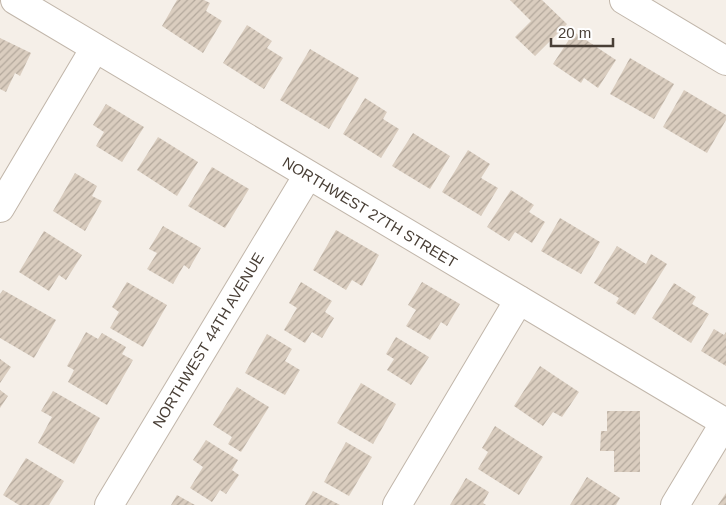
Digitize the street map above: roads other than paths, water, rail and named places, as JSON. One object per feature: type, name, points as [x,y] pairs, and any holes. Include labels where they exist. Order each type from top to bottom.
[{"type":"street","name":"NORTHWEST 27TH STREET","points":[[15,0],[726,423]]},
{"type":"street","points":[[624,0],[726,61]]},
{"type":"street","points":[[0,208],[95,48]]},
{"type":"street","name":"NORTHWEST 44TH AVENUE","points":[[109,505],[308,175]]},
{"type":"street","points":[[397,505],[519,300]]},
{"type":"street","points":[[675,505],[726,423]]}]
